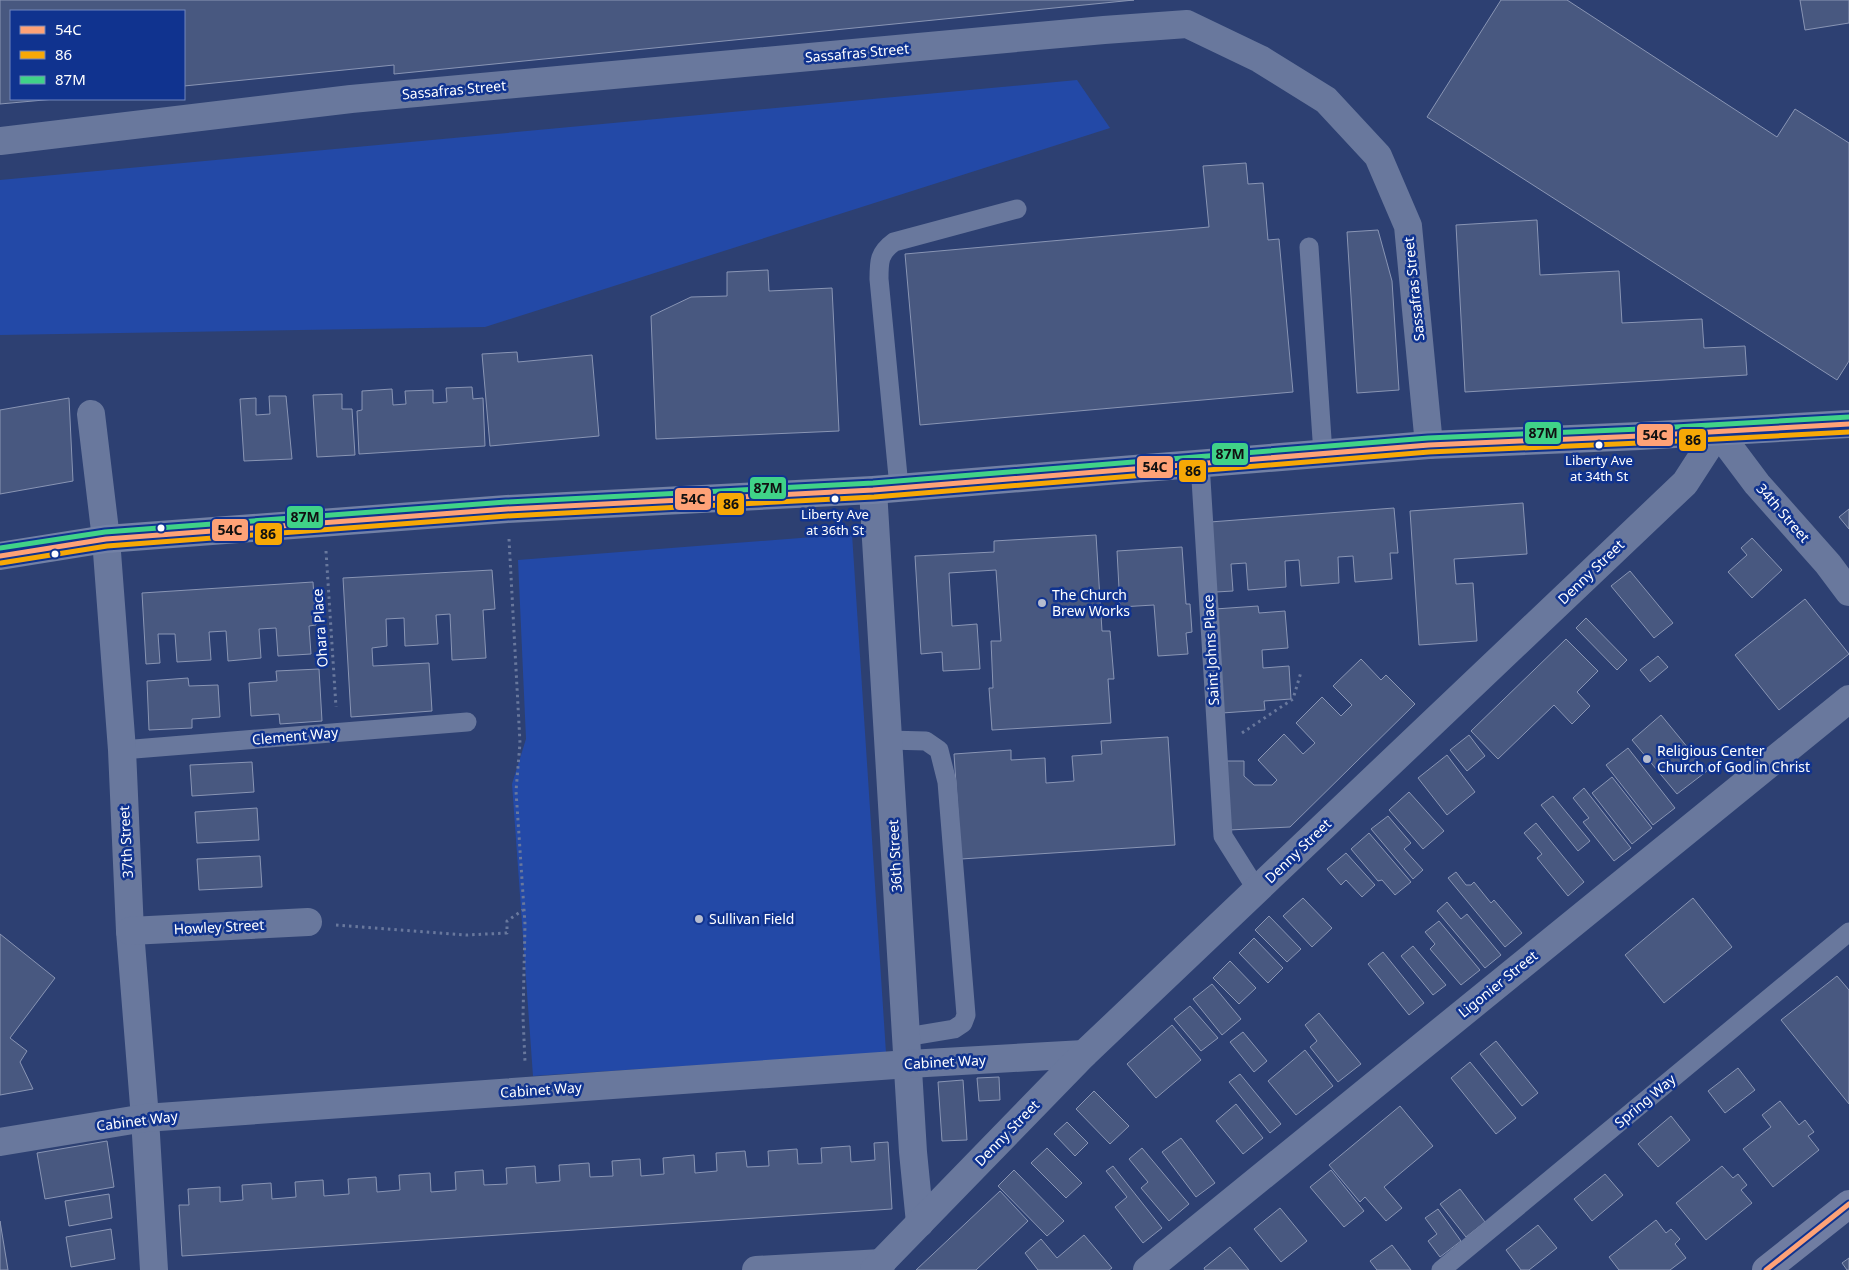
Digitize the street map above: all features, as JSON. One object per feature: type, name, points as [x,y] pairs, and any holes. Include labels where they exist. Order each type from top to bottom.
[{"type":"main road","points":[[0,556],[106,539],[507,509],[886,488],[1429,444],[1718,432],[1849,424]]},
{"type":"main road","points":[[1766,1270],[1849,1204]]},
{"type":"street","name":"Sassafras Street","points":[[0,140],[351,100],[1187,24],[1260,59],[1326,100],[1378,156],[1408,226],[1429,444]]},
{"type":"street","name":"37th Street","points":[[91,414],[106,539],[122,750],[130,931],[145,1118],[154,1270]]},
{"type":"street","name":"34th Street","points":[[1718,432],[1757,484],[1828,564],[1849,592]]},
{"type":"street","name":"Denny Street","points":[[878,1266],[1084,1054],[1685,483],[1718,432]]},
{"type":"street","name":"36th Street","points":[[886,488],[888,740],[906,1037],[920,1223]]},
{"type":"street","name":"Ligonier Street","points":[[1148,1270],[1849,699]]},
{"type":"street","name":"Howley Street","points":[[130,931],[308,922]]},
{"type":"street","name":"Cabinet Way","points":[[0,1142],[145,1118],[909,1064],[1084,1054]]},
{"type":"street","points":[[756,1270],[878,1266]]},
{"type":"lane","points":[[886,488],[879,279],[879,262],[885,249],[894,242],[1017,209]]},
{"type":"lane","points":[[1309,247],[1323,454]]},
{"type":"lane","name":"Saint Johns Place","points":[[1200,463],[1223,836],[1257,890]]},
{"type":"lane","name":"Clement Way","points":[[122,750],[468,722]]},
{"type":"lane","points":[[888,740],[926,741],[939,750],[947,782],[966,1015],[963,1023],[954,1030],[906,1037]]},
{"type":"lane","name":"Spring Way","points":[[1441,1270],[1849,932]]},
{"type":"path","name":"Ohara Place","points":[[324,523],[338,732]]},
{"type":"path","points":[[511,568],[520,743],[516,791],[524,909],[523,1017],[525,1064]]},
{"type":"path","points":[[1216,736],[1239,734],[1293,699],[1301,672]]},
{"type":"path","points":[[308,922],[466,935],[507,933],[506,922],[524,909]]},
{"type":"shaded area","points":[[1077,80],[1110,128],[485,327],[0,335],[0,180]]},
{"type":"shaded area","name":"Sullivan Field","points":[[852,534],[886,1053],[533,1076],[512,784],[526,739],[518,560]]},
{"type":"building","points":[[0,0],[1134,0],[394,74],[394,65],[185,86],[185,10],[10,10],[10,100],[44,100],[0,104]]},
{"type":"building","points":[[1501,0],[1567,0],[1777,137],[1795,109],[1849,143],[1849,361],[1837,380],[1427,117]]},
{"type":"building","points":[[1800,0],[1849,0],[1849,23],[1805,30]]},
{"type":"building","points":[[1246,163],[1248,184],[1263,183],[1268,240],[1279,239],[1293,392],[920,425],[905,254],[1209,227],[1203,166]]},
{"type":"building","points":[[1537,220],[1540,275],[1619,271],[1622,323],[1702,319],[1704,348],[1745,346],[1747,375],[1465,392],[1456,225]]},
{"type":"building","points":[[1378,230],[1392,281],[1399,390],[1357,393],[1347,232]]},
{"type":"building","points":[[768,270],[769,291],[832,288],[839,431],[656,439],[651,316],[691,297],[727,296],[727,272]]},
{"type":"building","points":[[517,352],[518,362],[592,355],[599,436],[490,446],[482,354]]},
{"type":"building","points":[[472,387],[473,399],[483,398],[485,446],[359,454],[357,411],[362,410],[362,391],[392,389],[393,405],[406,404],[405,391],[433,390],[433,403],[447,402],[446,388]]},
{"type":"building","points":[[342,394],[342,409],[352,409],[355,455],[317,457],[313,395]]},
{"type":"building","points":[[269,396],[286,396],[292,459],[244,461],[240,399],[256,398],[256,415],[270,414]]},
{"type":"building","points":[[69,398],[73,481],[0,494],[0,410]]},
{"type":"building","points":[[1523,503],[1527,554],[1454,559],[1456,584],[1473,583],[1477,641],[1419,645],[1410,511]]},
{"type":"building","points":[[1394,508],[1398,553],[1390,553],[1392,579],[1355,582],[1353,556],[1338,557],[1339,583],[1301,586],[1299,560],[1285,561],[1286,587],[1248,590],[1246,563],[1231,564],[1233,591],[1216,592],[1210,522]]},
{"type":"building","points":[[1849,509],[1849,529],[1839,517]]},
{"type":"building","points":[[1096,535],[1102,631],[1110,631],[1114,679],[1108,679],[1111,723],[992,730],[989,688],[993,688],[991,641],[1001,641],[996,570],[949,573],[952,626],[977,624],[980,669],[943,671],[942,652],[921,654],[915,556],[994,552],[994,541]]},
{"type":"building","points":[[1752,538],[1782,570],[1752,598],[1728,572],[1747,555],[1741,548]]},
{"type":"building","points":[[1182,547],[1186,604],[1190,604],[1192,632],[1186,633],[1188,654],[1158,656],[1154,605],[1120,607],[1117,551]]},
{"type":"building","points":[[492,570],[495,609],[483,610],[486,658],[452,660],[450,614],[436,615],[438,644],[405,646],[404,618],[386,619],[387,646],[372,648],[373,666],[429,663],[432,711],[351,717],[343,578]]},
{"type":"building","points":[[1630,571],[1673,623],[1654,638],[1611,586]]},
{"type":"building","points":[[313,582],[316,625],[309,626],[311,654],[278,656],[276,628],[259,629],[261,658],[228,661],[226,631],[209,632],[211,660],[177,662],[175,634],[158,634],[160,663],[146,664],[142,593]]},
{"type":"building","points":[[1805,599],[1849,654],[1779,710],[1735,655]]},
{"type":"building","points":[[1258,606],[1259,613],[1285,611],[1288,648],[1262,650],[1263,668],[1289,666],[1291,699],[1264,701],[1265,710],[1222,713],[1215,609]]},
{"type":"building","points":[[1586,618],[1627,660],[1617,670],[1576,628]]},
{"type":"building","points":[[1566,639],[1598,671],[1577,692],[1590,706],[1572,724],[1554,705],[1498,759],[1471,731]]},
{"type":"building","points":[[1658,656],[1668,667],[1650,682],[1640,670]]},
{"type":"building","points":[[1361,659],[1381,680],[1386,675],[1415,704],[1290,827],[1229,830],[1226,761],[1244,761],[1244,776],[1254,785],[1272,785],[1277,780],[1258,760],[1284,734],[1303,754],[1315,743],[1296,723],[1322,697],[1341,716],[1352,705],[1333,686]]},
{"type":"building","points":[[319,669],[322,721],[280,724],[279,714],[251,716],[249,683],[277,681],[276,671]]},
{"type":"building","points":[[188,678],[189,686],[218,685],[220,717],[192,719],[192,728],[149,730],[147,681]]},
{"type":"building","points":[[1661,715],[1707,771],[1677,794],[1632,740]]},
{"type":"building","points":[[1469,735],[1485,756],[1467,771],[1450,750]]},
{"type":"building","points":[[1168,737],[1175,845],[961,859],[954,754],[1011,750],[1011,760],[1045,758],[1046,783],[1074,781],[1072,756],[1102,754],[1101,741]]},
{"type":"building","points":[[1628,748],[1675,808],[1653,825],[1606,765]]},
{"type":"building","points":[[1447,755],[1475,792],[1447,815],[1418,778]]},
{"type":"building","points":[[252,762],[254,792],[192,796],[190,765]]},
{"type":"building","points":[[1612,777],[1652,828],[1632,844],[1592,793]]},
{"type":"building","points":[[1584,788],[1631,848],[1614,861],[1583,822],[1589,818],[1573,798]]},
{"type":"building","points":[[1409,792],[1444,831],[1423,849],[1389,810]]},
{"type":"building","points":[[1553,796],[1590,841],[1578,851],[1541,805]]},
{"type":"building","points":[[257,808],[259,840],[197,843],[195,812]]},
{"type":"building","points":[[1388,816],[1411,843],[1404,849],[1423,870],[1413,879],[1371,829]]},
{"type":"building","points":[[1536,823],[1584,882],[1568,896],[1537,858],[1542,854],[1524,833]]},
{"type":"building","points":[[1369,833],[1411,882],[1395,895],[1382,880],[1378,881],[1351,849]]},
{"type":"building","points":[[1346,853],[1375,885],[1362,897],[1346,880],[1341,885],[1327,869]]},
{"type":"building","points":[[260,856],[262,887],[199,890],[197,859]]},
{"type":"building","points":[[1456,872],[1466,885],[1471,885],[1474,882],[1491,903],[1494,900],[1522,933],[1505,947],[1448,878]]},
{"type":"building","points":[[1303,898],[1332,928],[1312,947],[1283,916]]},
{"type":"building","points":[[1693,898],[1732,947],[1664,1003],[1625,955]]},
{"type":"building","points":[[1447,902],[1461,919],[1467,914],[1501,955],[1485,968],[1437,911]]},
{"type":"building","points":[[1269,916],[1301,949],[1287,962],[1255,930]]},
{"type":"building","points":[[1439,921],[1480,970],[1461,985],[1430,949],[1435,944],[1425,932]]},
{"type":"building","points":[[0,934],[55,978],[10,1038],[27,1051],[20,1062],[33,1089],[0,1095]]},
{"type":"building","points":[[1254,938],[1283,968],[1268,983],[1239,953]]},
{"type":"building","points":[[1413,946],[1446,985],[1433,995],[1401,956]]},
{"type":"building","points":[[1383,952],[1424,1003],[1409,1015],[1368,964]]},
{"type":"building","points":[[1230,961],[1256,988],[1239,1004],[1213,978]]},
{"type":"building","points":[[1837,976],[1849,990],[1849,1104],[1781,1020]]},
{"type":"building","points":[[1212,984],[1241,1019],[1222,1035],[1193,999]]},
{"type":"building","points":[[1190,1006],[1218,1038],[1201,1051],[1174,1019]]},
{"type":"building","points":[[1319,1013],[1361,1064],[1338,1082],[1310,1047],[1317,1041],[1305,1025]]},
{"type":"building","points":[[1172,1025],[1201,1060],[1156,1098],[1127,1064]]},
{"type":"building","points":[[1243,1032],[1267,1061],[1254,1072],[1230,1042]]},
{"type":"building","points":[[1496,1041],[1538,1093],[1522,1106],[1480,1054]]},
{"type":"building","points":[[1305,1050],[1333,1086],[1296,1115],[1268,1081]]},
{"type":"building","points":[[1470,1062],[1516,1118],[1496,1134],[1451,1078]]},
{"type":"building","points":[[1738,1068],[1755,1090],[1725,1113],[1708,1091]]},
{"type":"building","points":[[1240,1074],[1281,1124],[1270,1133],[1229,1082]]},
{"type":"building","points":[[999,1077],[1000,1100],[979,1101],[977,1078]]},
{"type":"building","points":[[963,1080],[967,1140],[942,1141],[938,1082]]},
{"type":"building","points":[[1094,1091],[1129,1126],[1110,1144],[1076,1109]]},
{"type":"building","points":[[1780,1101],[1799,1125],[1805,1120],[1814,1132],[1808,1136],[1819,1150],[1773,1187],[1743,1149],[1771,1127],[1762,1115]]},
{"type":"building","points":[[1236,1104],[1263,1138],[1243,1154],[1216,1121]]},
{"type":"building","points":[[1400,1106],[1433,1146],[1384,1187],[1402,1208],[1386,1221],[1365,1197],[1360,1202],[1329,1165]]},
{"type":"building","points":[[1671,1116],[1690,1140],[1658,1167],[1638,1144]]},
{"type":"building","points":[[1067,1122],[1088,1143],[1075,1156],[1054,1134]]},
{"type":"building","points":[[1181,1138],[1215,1183],[1196,1197],[1162,1152]]},
{"type":"building","points":[[107,1141],[114,1187],[45,1199],[37,1153]]},
{"type":"building","points":[[888,1142],[892,1209],[182,1256],[179,1205],[189,1205],[188,1189],[220,1187],[220,1202],[243,1200],[242,1185],[271,1183],[272,1199],[296,1197],[295,1182],[323,1180],[324,1196],[349,1194],[348,1179],[376,1177],[377,1192],[400,1190],[399,1175],[430,1173],[431,1192],[456,1190],[455,1172],[483,1170],[484,1185],[507,1184],[506,1168],[535,1166],[536,1183],[560,1181],[559,1165],[589,1163],[590,1177],[613,1176],[612,1161],[640,1159],[641,1176],[664,1174],[663,1158],[694,1155],[695,1173],[717,1171],[716,1153],[745,1151],[747,1167],[769,1166],[768,1151],[797,1149],[798,1164],[822,1163],[821,1148],[850,1146],[851,1162],[875,1160],[874,1143]]},
{"type":"building","points":[[1047,1148],[1082,1183],[1066,1198],[1031,1163]]},
{"type":"building","points":[[1142,1148],[1189,1204],[1169,1221],[1141,1188],[1148,1182],[1129,1159]]},
{"type":"building","points":[[1113,1166],[1162,1228],[1143,1243],[1115,1207],[1127,1197],[1106,1171]]},
{"type":"building","points":[[1722,1166],[1733,1178],[1738,1174],[1747,1185],[1741,1190],[1752,1203],[1706,1240],[1676,1203]]},
{"type":"building","points":[[1014,1170],[1064,1221],[1047,1236],[998,1186]]},
{"type":"building","points":[[1331,1170],[1364,1211],[1344,1227],[1310,1187]]},
{"type":"building","points":[[1605,1174],[1623,1195],[1592,1221],[1574,1199]]},
{"type":"building","points":[[1460,1189],[1485,1222],[1466,1237],[1440,1204]]},
{"type":"building","points":[[1000,1191],[1028,1221],[976,1270],[916,1270]]},
{"type":"building","points":[[109,1194],[112,1218],[69,1226],[65,1201]]},
{"type":"building","points":[[1280,1208],[1307,1241],[1281,1262],[1254,1229]]},
{"type":"building","points":[[1438,1209],[1461,1241],[1440,1257],[1428,1241],[1437,1234],[1425,1218]]},
{"type":"building","points":[[1656,1220],[1666,1233],[1671,1229],[1680,1239],[1675,1244],[1686,1258],[1670,1270],[1619,1270],[1609,1257]]},
{"type":"building","points":[[0,1221],[8,1270],[0,1270]]},
{"type":"building","points":[[1538,1225],[1557,1248],[1529,1270],[1521,1270],[1506,1250]]},
{"type":"building","points":[[111,1229],[115,1259],[71,1267],[66,1237]]},
{"type":"building","points":[[1084,1235],[1112,1268],[1109,1270],[1038,1270],[1025,1253],[1041,1239],[1057,1258]]},
{"type":"building","points":[[1392,1245],[1411,1270],[1377,1270],[1370,1261]]},
{"type":"building","points":[[1230,1247],[1249,1270],[1205,1270],[1204,1268]]},
{"type":"building","points":[[1849,1258],[1849,1270],[1847,1270],[1842,1263]]},
{"type":"transit line","name":"87M","points":[[0,548],[105,532],[506,502],[873,483],[1428,438],[1640,429],[1849,417]]},
{"type":"transit line","name":"54C","points":[[0,556],[106,539],[507,509],[873,490],[1429,445],[1640,436],[1849,424]]},
{"type":"transit line","name":"86","points":[[1,563],[107,546],[507,516],[874,497],[1429,452],[1849,432]]},
{"type":"transit line","name":"54C","points":[[1766,1270],[1849,1204]]},
{"type":"place","name":"Liberty Ave at 34th St","points":[[1599,445]]},
{"type":"place","name":"Liberty Ave at 36th St","points":[[835,499]]},
{"type":"place","name":"The Church Brew Works","points":[[1042,603]]},
{"type":"place","name":"Religious Center Church of God in Christ","points":[[1647,759]]},
{"type":"place","name":"Sullivan Field","points":[[699,919]]}]
